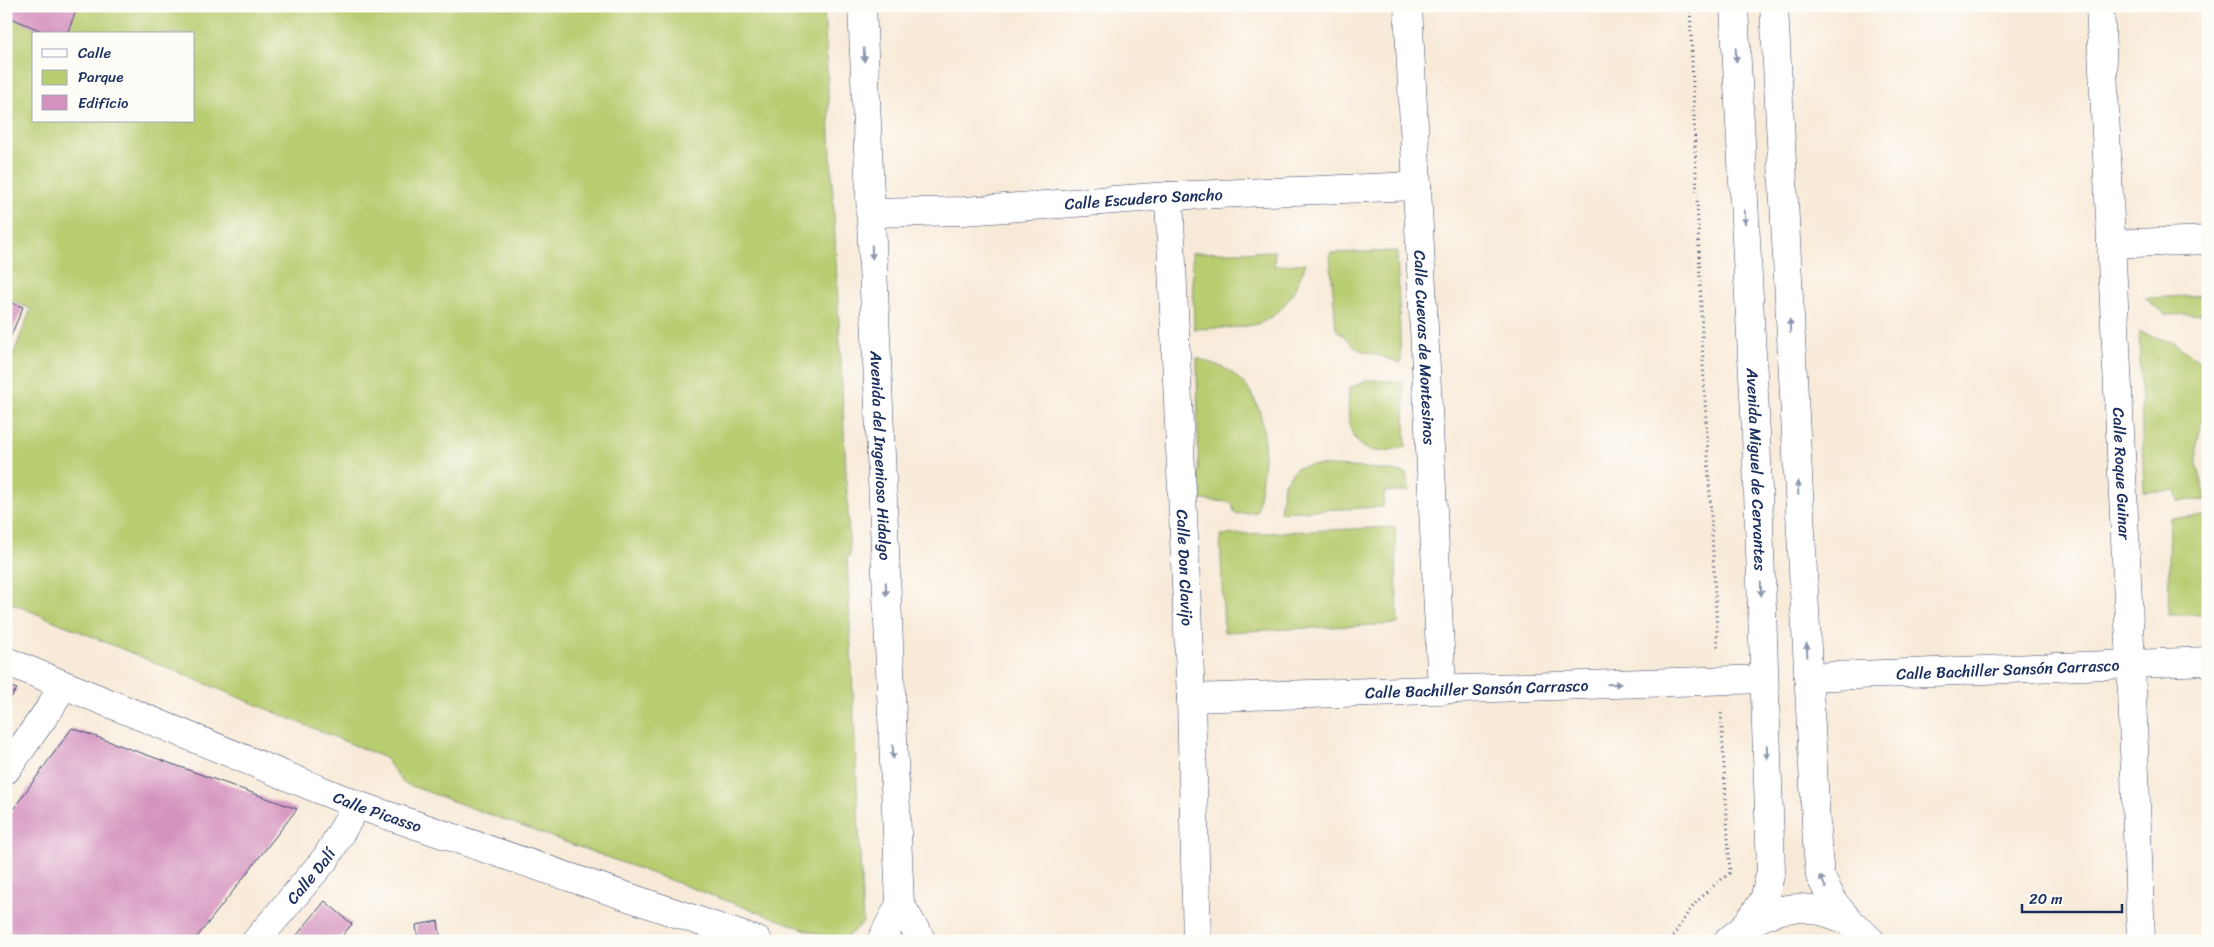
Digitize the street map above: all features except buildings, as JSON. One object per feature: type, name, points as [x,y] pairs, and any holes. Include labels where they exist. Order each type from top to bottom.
[{"type":"street","name":"Avenida del Ingenioso Hidalgo","points":[[862,6],[900,904],[922,941]]},
{"type":"street","name":"Calle Cuevas de Montesinos","points":[[1408,6],[1442,690]]},
{"type":"street","name":"Avenida Miguel de Cervantes","points":[[1734,6],[1756,433],[1771,871],[1764,900],[1737,933]]},
{"type":"street","points":[[1774,6],[1815,825],[1820,876],[1834,903],[1850,922],[1871,941]]},
{"type":"street","name":"Calle Roque Guinar","points":[[2100,6],[2142,941]]},
{"type":"street","name":"Calle Escudero Sancho","points":[[870,213],[964,211],[1169,196],[1417,186]]},
{"type":"street","name":"Calle Don Clavijo","points":[[1169,196],[1191,698],[1196,941]]},
{"type":"street","points":[[2111,244],[2208,240]]},
{"type":"street","name":"Calle Picasso","points":[[6,661],[357,805],[758,941]]},
{"type":"street","name":"Calle Bachiller Sansón Carrasco","points":[[1808,677],[2208,661]]},
{"type":"street","name":"Calle Bachiller Sansón Carrasco","points":[[1191,698],[1764,679]]},
{"type":"street","points":[[6,770],[50,708],[63,685]]},
{"type":"street","name":"Calle Dalí","points":[[256,941],[326,858],[357,805]]},
{"type":"street","name":"Avenida del Ingenioso Hidalgo","points":[[881,941],[900,904]]},
{"type":"street","points":[[1737,933],[1770,912],[1790,908],[1818,910],[1850,922]]},
{"type":"street","points":[[889,941],[909,941]]},
{"type":"path","points":[[1671,941],[1685,914],[1710,888],[1730,873],[1703,361],[1690,6]]},
{"type":"green space","points":[[6,6],[824,6],[850,557],[847,556],[863,923],[842,941],[837,941],[403,783],[385,758],[6,601],[6,373],[31,309],[6,298]]},
{"type":"green space","points":[[1275,251],[1274,266],[1306,263],[1294,290],[1276,313],[1269,319],[1253,325],[1194,329],[1192,253]]},
{"type":"green space","points":[[1397,251],[1401,363],[1358,349],[1336,329],[1330,253]]},
{"type":"green space","points":[[2208,295],[2208,314],[2166,315],[2145,298]]},
{"type":"green space","points":[[2139,332],[2174,343],[2206,366],[2208,409],[2201,425],[2197,445],[2197,465],[2207,500],[2178,501],[2176,490],[2144,492]]},
{"type":"green space","points":[[1197,358],[1220,366],[1232,373],[1246,387],[1256,402],[1262,419],[1264,437],[1264,456],[1257,512],[1235,514],[1231,502],[1199,500]]},
{"type":"green space","points":[[1369,380],[1403,382],[1406,447],[1376,451],[1367,449],[1355,438],[1349,422],[1349,388]]},
{"type":"green space","points":[[1311,465],[1367,468],[1406,473],[1410,491],[1385,492],[1383,507],[1280,512],[1284,483],[1296,468]]},
{"type":"green space","points":[[2208,516],[2208,615],[2168,615],[2170,518]]},
{"type":"green space","points":[[1395,527],[1398,624],[1224,632],[1220,535]]}]
